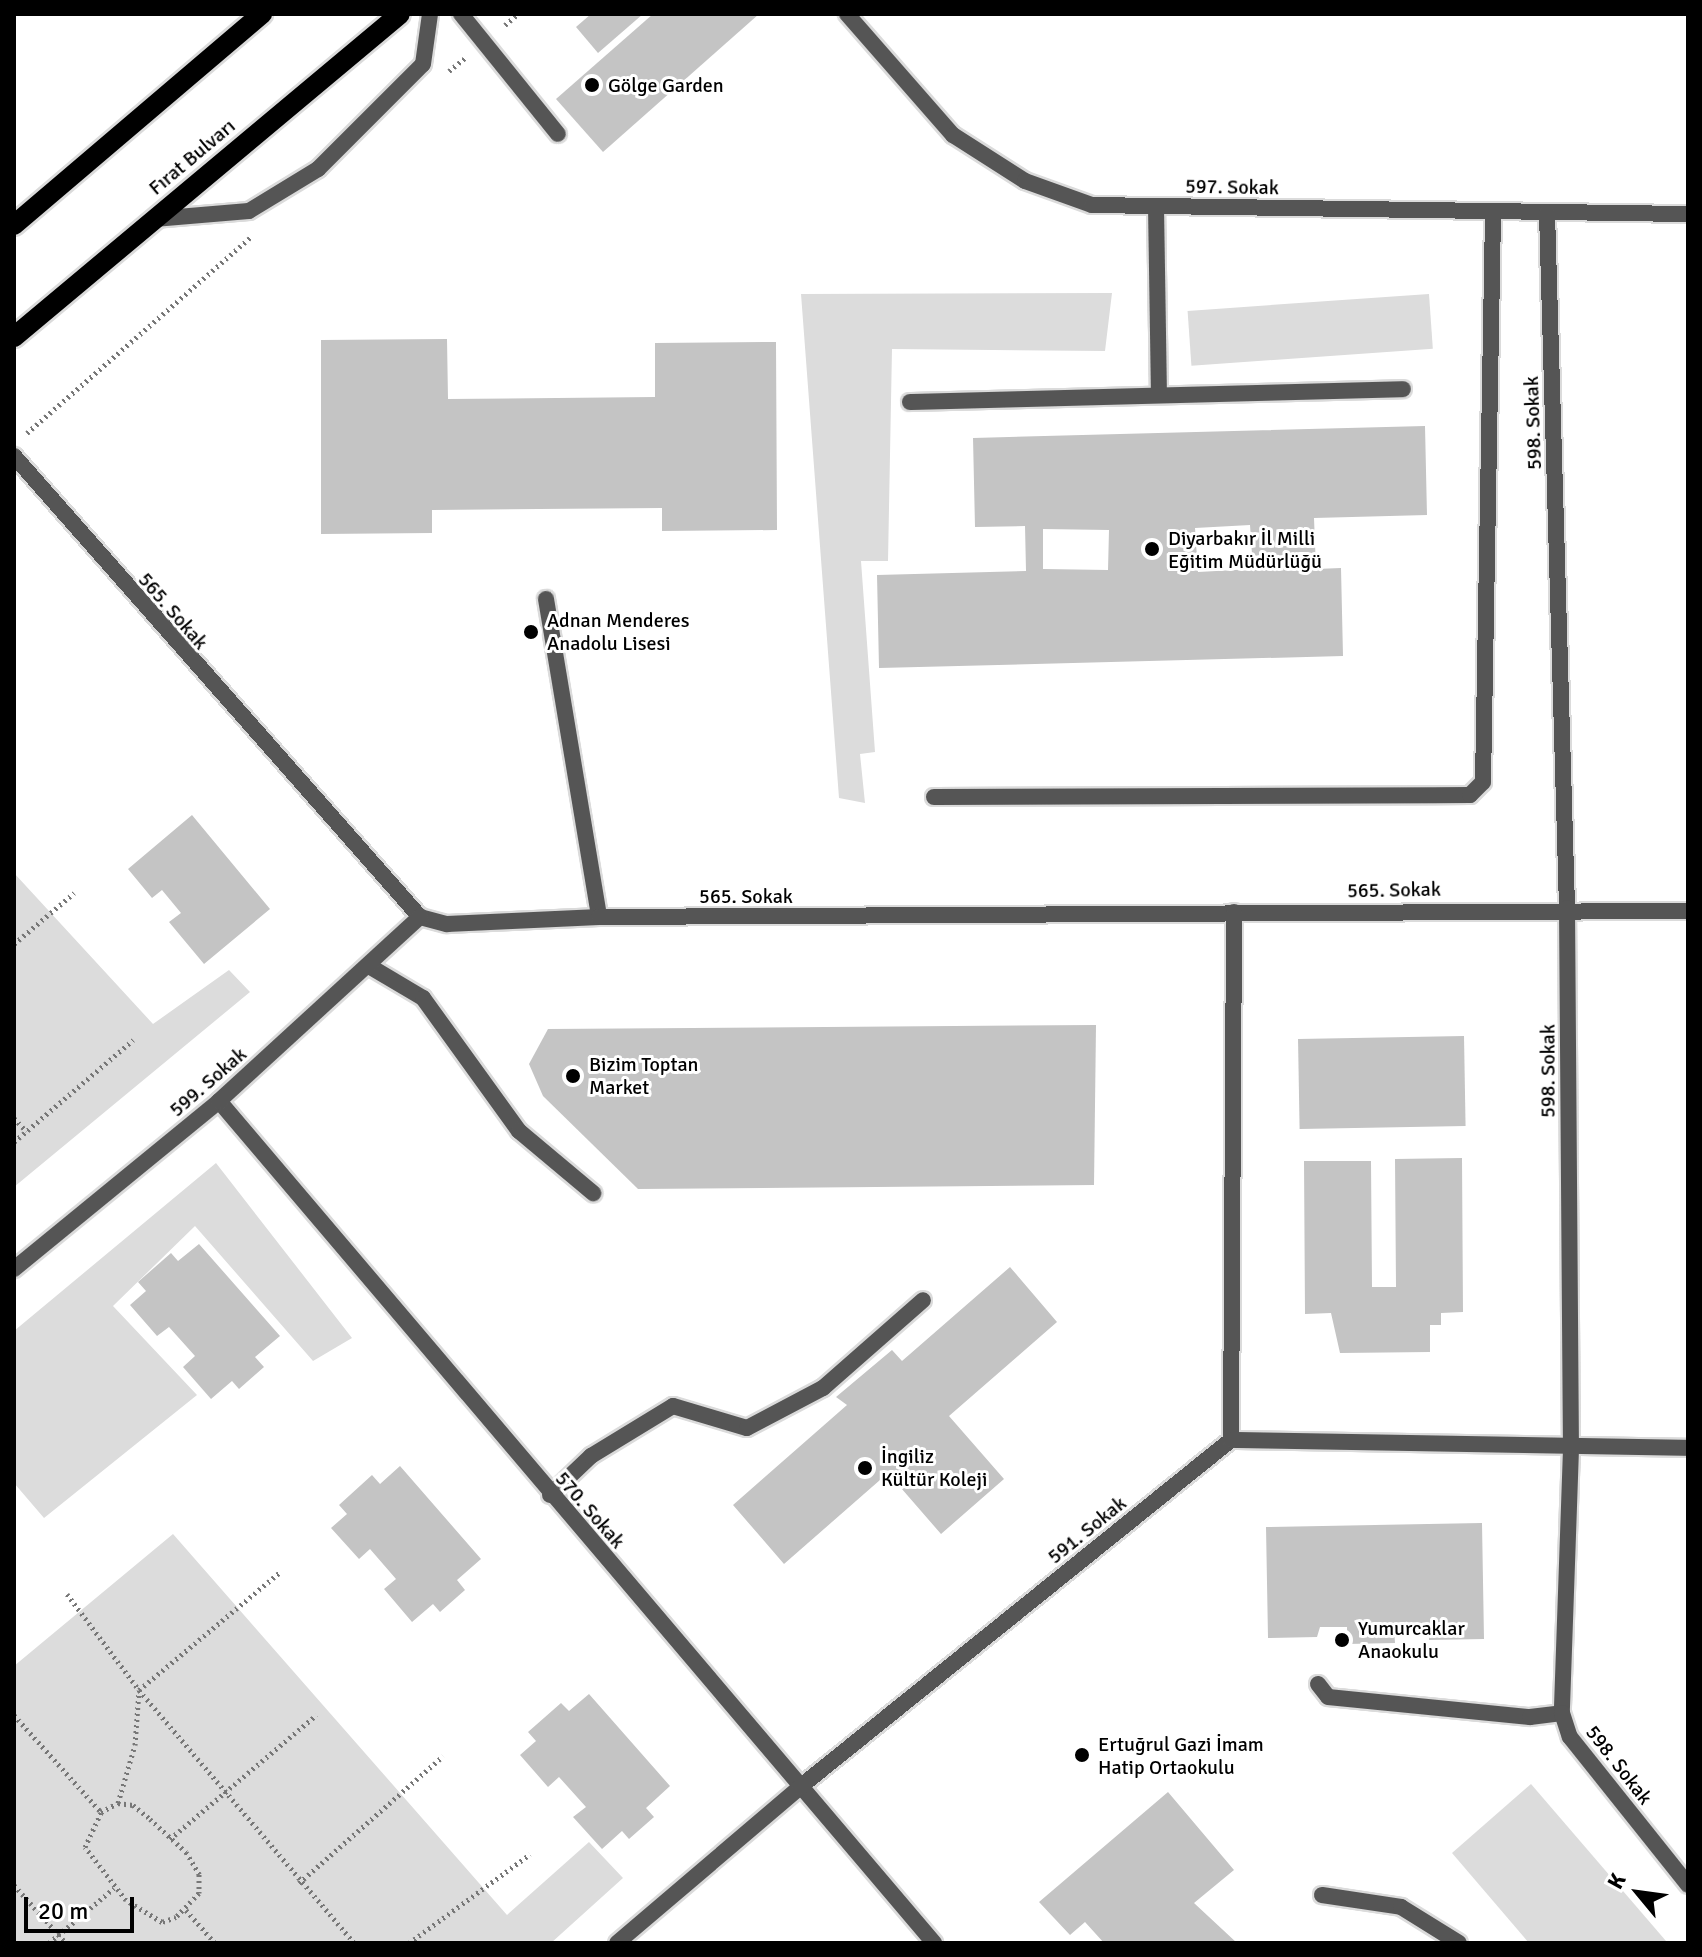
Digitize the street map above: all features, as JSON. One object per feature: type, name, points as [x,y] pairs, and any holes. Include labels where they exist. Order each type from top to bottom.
[{"type":"main road","points":[[14,225],[262,14]]},
{"type":"main road","name":"Fırat Bulvarı","points":[[14,337],[400,14]]},
{"type":"street","points":[[154,219],[249,211],[318,169],[423,64],[430,14]]},
{"type":"street","points":[[461,14],[558,134]]},
{"type":"street","name":"597. Sokak","points":[[847,14],[953,135],[1025,181],[1092,205],[1688,214]]},
{"type":"street","points":[[1156,206],[1159,391]]},
{"type":"street","points":[[934,797],[1470,795],[1483,782],[1493,212]]},
{"type":"street","name":"598. Sokak","points":[[1547,213],[1567,908],[1571,1449],[1562,1713],[1570,1737],[1688,1885]]},
{"type":"street","points":[[910,402],[1159,391],[1403,389]]},
{"type":"street","name":"565. Sokak","points":[[14,456],[420,917],[447,924],[599,917],[1567,908],[1688,911]]},
{"type":"street","points":[[546,599],[599,917]]},
{"type":"street","points":[[1234,912],[1231,1440],[1571,1449],[1688,1448]]},
{"type":"street","name":"599. Sokak","points":[[14,1269],[219,1101],[420,917]]},
{"type":"street","points":[[369,966],[423,998],[519,1131],[593,1193]]},
{"type":"street","name":"570. Sokak","points":[[219,1101],[550,1495],[934,1943]]},
{"type":"street","points":[[550,1495],[591,1456],[673,1406],[747,1428],[823,1388],[923,1300]]},
{"type":"street","name":"591. Sokak","points":[[617,1943],[800,1787],[1231,1440]]},
{"type":"street","points":[[1318,1684],[1328,1697],[1530,1717],[1562,1713]]},
{"type":"street","points":[[1322,1895],[1401,1907],[1459,1943]]},
{"type":"path","points":[[14,944],[74,893]]},
{"type":"path","points":[[14,1142],[133,1040]]},
{"type":"path","points":[[14,1118],[26,1131]]},
{"type":"path","points":[[118,1803],[135,1745],[139,1690],[280,1572]]},
{"type":"path","points":[[67,1594],[139,1690],[299,1883],[354,1943]]},
{"type":"path","points":[[14,1715],[101,1812]]},
{"type":"path","points":[[170,1839],[316,1715]]},
{"type":"path","points":[[299,1883],[443,1756]]},
{"type":"path","points":[[118,1803],[133,1805],[170,1839],[199,1874],[199,1893],[186,1910],[162,1922],[114,1888],[85,1847],[101,1812],[118,1803]]},
{"type":"path","points":[[409,1943],[530,1854]]},
{"type":"path","points":[[14,1885],[66,1943]]},
{"type":"path","points":[[49,1943],[114,1888]]},
{"type":"path","points":[[186,1910],[215,1943]]},
{"type":"shaded area","points":[[1112,293],[1105,351],[892,349],[888,561],[861,561],[875,752],[860,754],[865,803],[839,798],[801,294]]},
{"type":"shaded area","points":[[1429,294],[1433,349],[1191,366],[1188,311]]},
{"type":"shaded area","points":[[14,873],[153,1024],[229,970],[250,992],[14,1187]]},
{"type":"shaded area","points":[[216,1163],[352,1338],[313,1361],[195,1226],[113,1306],[197,1395],[44,1518],[14,1483],[14,1331]]},
{"type":"shaded area","points":[[173,1534],[507,1915],[589,1842],[623,1878],[551,1943],[14,1943],[14,1666]]},
{"type":"shaded area","points":[[1531,1784],[1666,1941],[1664,1943],[1529,1943],[1452,1853]]},
{"type":"building","points":[[591,14],[643,14],[598,53],[576,27]]},
{"type":"building","points":[[653,14],[759,14],[603,152],[556,99]]},
{"type":"building","points":[[447,339],[448,399],[655,397],[655,343],[776,342],[777,530],[662,531],[662,508],[432,510],[432,533],[321,534],[321,340]]},
{"type":"building","name":"Diyarbakır İl Milli Eğitim Müdürlüğü","points":[[1425,426],[1427,515],[1314,518],[1316,569],[1341,568],[1343,656],[879,668],[877,575],[1026,571],[1025,526],[975,527],[973,438]],"holes":[[[1250,525],[1253,569],[1198,572],[1195,528]],[[1043,529],[1109,530],[1108,570],[1043,569]]]},
{"type":"building","points":[[192,815],[270,909],[204,964],[169,922],[181,913],[162,890],[152,898],[128,869]]},
{"type":"building","points":[[1096,1025],[1094,1185],[638,1189],[543,1096],[529,1064],[548,1029]]},
{"type":"building","points":[[1464,1036],[1466,1126],[1300,1129],[1298,1039]]},
{"type":"building","points":[[1462,1158],[1463,1312],[1441,1313],[1441,1325],[1430,1325],[1430,1352],[1340,1353],[1331,1313],[1305,1314],[1304,1161],[1371,1161],[1372,1287],[1396,1287],[1395,1159]]},
{"type":"building","points":[[199,1244],[280,1336],[255,1357],[264,1367],[239,1389],[232,1381],[211,1399],[183,1367],[195,1356],[169,1327],[157,1336],[130,1305],[146,1291],[138,1282],[171,1253],[178,1261]]},
{"type":"building","points":[[1010,1267],[1057,1322],[949,1416],[1004,1479],[941,1534],[888,1473],[784,1564],[733,1505],[847,1405],[836,1397],[892,1350],[902,1361]]},
{"type":"building","points":[[400,1466],[481,1559],[457,1580],[465,1590],[440,1612],[433,1604],[412,1622],[384,1589],[396,1579],[370,1549],[359,1559],[331,1528],[347,1514],[339,1505],[372,1475],[380,1484]]},
{"type":"building","points":[[1482,1523],[1484,1639],[1429,1640],[1429,1627],[1394,1628],[1395,1643],[1347,1644],[1347,1627],[1320,1627],[1317,1637],[1268,1638],[1266,1527]]},
{"type":"building","points":[[589,1694],[670,1786],[646,1808],[654,1817],[629,1839],[622,1831],[602,1849],[573,1817],[586,1807],[559,1777],[548,1787],[520,1755],[536,1741],[528,1732],[561,1703],[569,1711]]},
{"type":"building","points":[[1168,1792],[1234,1870],[1194,1903],[1237,1943],[1104,1943],[1085,1922],[1070,1935],[1039,1902]]},
{"type":"place","name":"Gölge Garden","points":[[592,85]]},
{"type":"place","name":"Diyarbakır İl Milli Eğitim Müdürlüğü","points":[[1152,549]]},
{"type":"place","name":"Adnan Menderes Anadolu Lisesi","points":[[531,632]]},
{"type":"place","name":"Bizim Toptan Market","points":[[573,1076]]},
{"type":"place","name":"İngiliz Kültür Koleji","points":[[865,1468]]},
{"type":"place","name":"Yumurcaklar Anaokulu","points":[[1342,1640]]},
{"type":"place","name":"Ertuğrul Gazi İmam Hatip Ortaokulu","points":[[1082,1755]]}]
